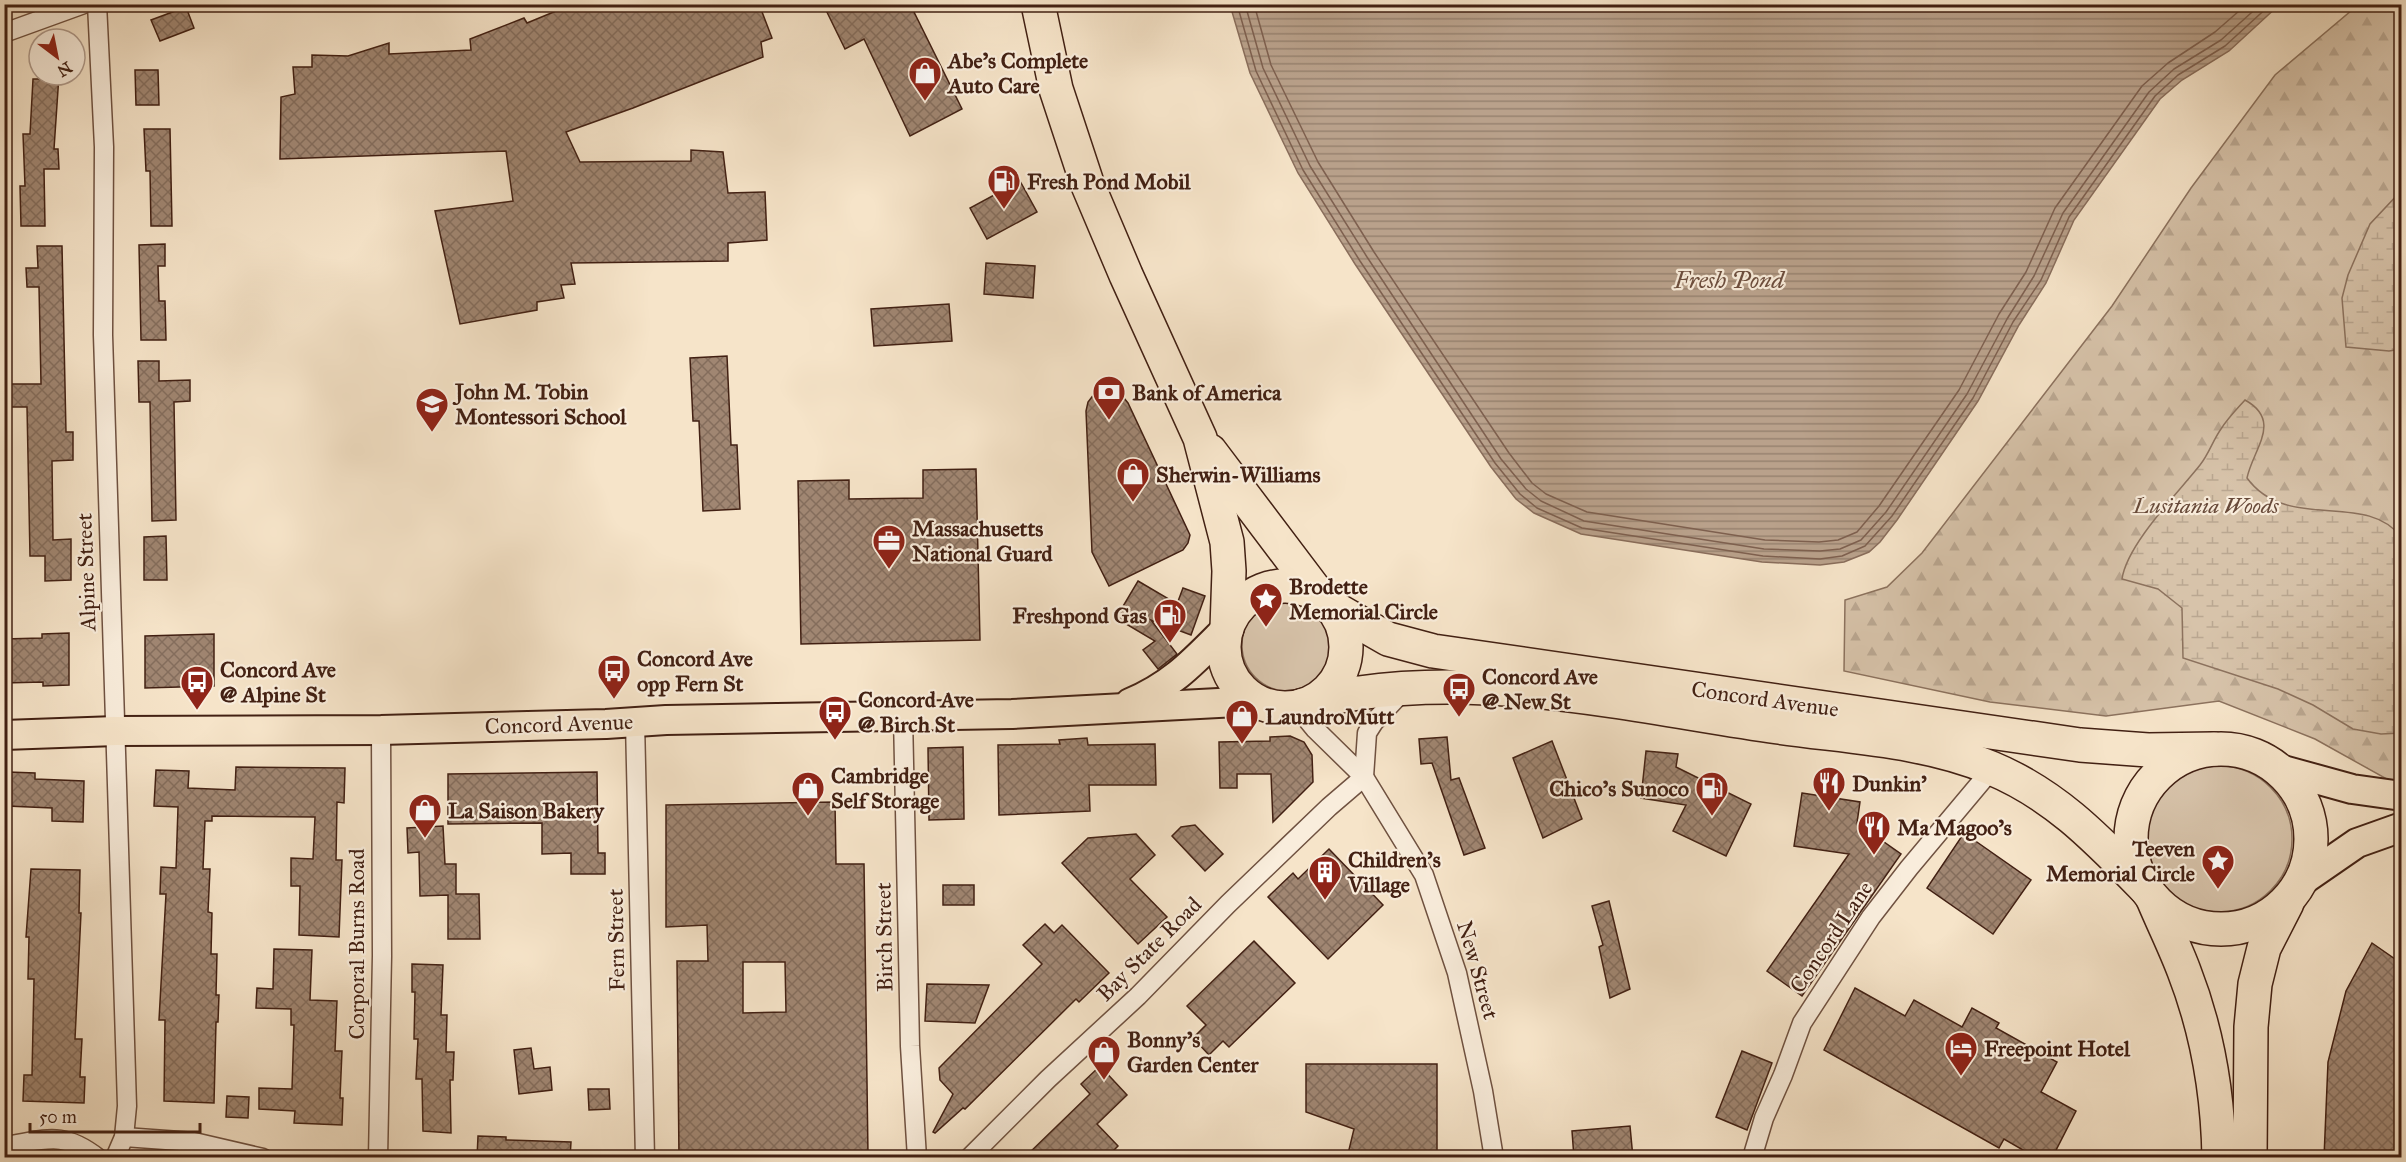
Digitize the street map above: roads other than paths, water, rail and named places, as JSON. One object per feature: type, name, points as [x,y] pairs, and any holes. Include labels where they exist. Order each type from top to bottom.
[{"type":"highway","points":[[1038,4],[1056,89],[1087,183],[1200,438],[1227,542],[1229,571],[1224,649],[1228,670],[1239,688],[1256,701],[1274,707],[1299,706],[1316,699],[1338,677],[1344,662],[1346,646],[1343,631],[1337,616],[1200,438]]},
{"type":"highway","points":[[1227,628],[1233,615],[1242,604],[1253,595],[1267,589],[1295,587],[1324,601]]},
{"type":"highway","name":"Concord Avenue","points":[[1324,601],[1388,639],[1411,647],[2070,744],[2148,750],[2214,749]]},
{"type":"highway","name":"Concord Avenue","points":[[1299,706],[1357,693],[1406,688],[1501,689],[1566,696],[1912,747],[1954,756],[1992,769],[2040,794],[2078,821],[2150,894]]},
{"type":"highway","points":[[2219,1158],[2212,1075],[2199,1015],[2185,973],[2150,894],[2138,873],[2131,846],[2131,827],[2139,800],[2155,777],[2170,765],[2195,752],[2214,749],[2253,754],[2276,768],[2298,793],[2308,818],[2310,851],[2305,870],[2268,938],[2255,984],[2252,1018],[2250,1158]]},
{"type":"highway","points":[[2150,894],[2166,910],[2183,920],[2201,926],[2220,928],[2248,924],[2265,916],[2281,905],[2296,887]]},
{"type":"main road","name":"Concord Avenue","points":[[1114,710],[1165,686],[1185,670],[1227,628]]},
{"type":"main road","name":"Concord Avenue","points":[[4,735],[116,731],[381,730],[903,716],[1114,710],[1256,701]]},
{"type":"main road","points":[[2276,768],[2352,789],[2402,796]]},
{"type":"main road","points":[[2296,887],[2357,843],[2402,827]]},
{"type":"street","points":[[4,33],[84,4]]},
{"type":"street","name":"Alpine Street","points":[[97,4],[104,147],[103,336],[127,1106],[124,1137],[115,1158]]},
{"type":"street","points":[[1364,777],[1367,733],[1374,722],[1406,688]]},
{"type":"street","name":"New Street","points":[[1299,706],[1315,729],[1364,777],[1424,875],[1457,973],[1483,1091],[1494,1158]]},
{"type":"street","name":"Birch Street","points":[[903,716],[910,1046],[917,1158]]},
{"type":"street","name":"Fern Street","points":[[635,722],[645,1158]]},
{"type":"street","name":"Corporal Burns Road","points":[[378,1158],[382,956],[381,730]]},
{"type":"street","name":"Concord Lane","points":[[1752,1158],[1764,1118],[1802,1023],[1871,917],[1992,769]]},
{"type":"street","name":"Bay State Road","points":[[969,1158],[1048,1079],[1138,996],[1236,896],[1329,807],[1364,777]]},
{"type":"street","points":[[124,1137],[194,1142],[263,1158]]},
{"type":"street","points":[[4,1146],[58,1138],[81,1145],[98,1158]]},
{"type":"water","name":"Fresh Pond","points":[[1230,4],[2279,5],[2229,51],[2182,80],[2160,99],[2074,220],[2046,283],[2019,325],[1978,401],[1897,520],[1869,552],[1844,562],[1820,565],[1762,562],[1581,534],[1534,513],[1516,499],[1491,467],[1355,264],[1298,173],[1250,73]]},
{"type":"place","name":"Abe's Complete Auto Care","points":[[925,102]]},
{"type":"place","name":"Fresh Pond Mobil","points":[[1004,210]]},
{"type":"place","name":"Bank of America","points":[[1109,421]]},
{"type":"place","name":"John M. Tobin Montessori School","points":[[432,433]]},
{"type":"place","name":"Sherwin-Williams","points":[[1133,503]]},
{"type":"place","name":"Massachusetts National Guard","points":[[889,570]]},
{"type":"place","name":"Brodette Memorial Circle","points":[[1266,628]]},
{"type":"place","name":"Freshpond Gas","points":[[1170,644]]},
{"type":"place","name":"Concord Ave opp Fern St","points":[[614,700]]},
{"type":"place","name":"Concord Ave @ Alpine St","points":[[197,711]]},
{"type":"place","name":"Concord Ave @ New St","points":[[1459,718]]},
{"type":"place","name":"Concord Ave @ Birch St","points":[[835,741]]},
{"type":"place","name":"LaundroMutt","points":[[1242,745]]},
{"type":"place","name":"Dunkin'","points":[[1829,812]]},
{"type":"place","name":"Cambridge Self Storage","points":[[808,817]]},
{"type":"place","name":"Chico's Sunoco","points":[[1712,817]]},
{"type":"place","name":"La Saison Bakery","points":[[425,839]]},
{"type":"place","name":"Ma Magoo's","points":[[1874,856]]},
{"type":"place","name":"Teeven Memorial Circle","points":[[2218,890]]},
{"type":"place","name":"Children's Village","points":[[1325,901]]},
{"type":"place","name":"Freepoint Hotel","points":[[1961,1077]]},
{"type":"place","name":"Bonny's Garden Center","points":[[1104,1081]]},
{"type":"park label","name":"Lusitania Woods","points":[[2206,505]]}]
